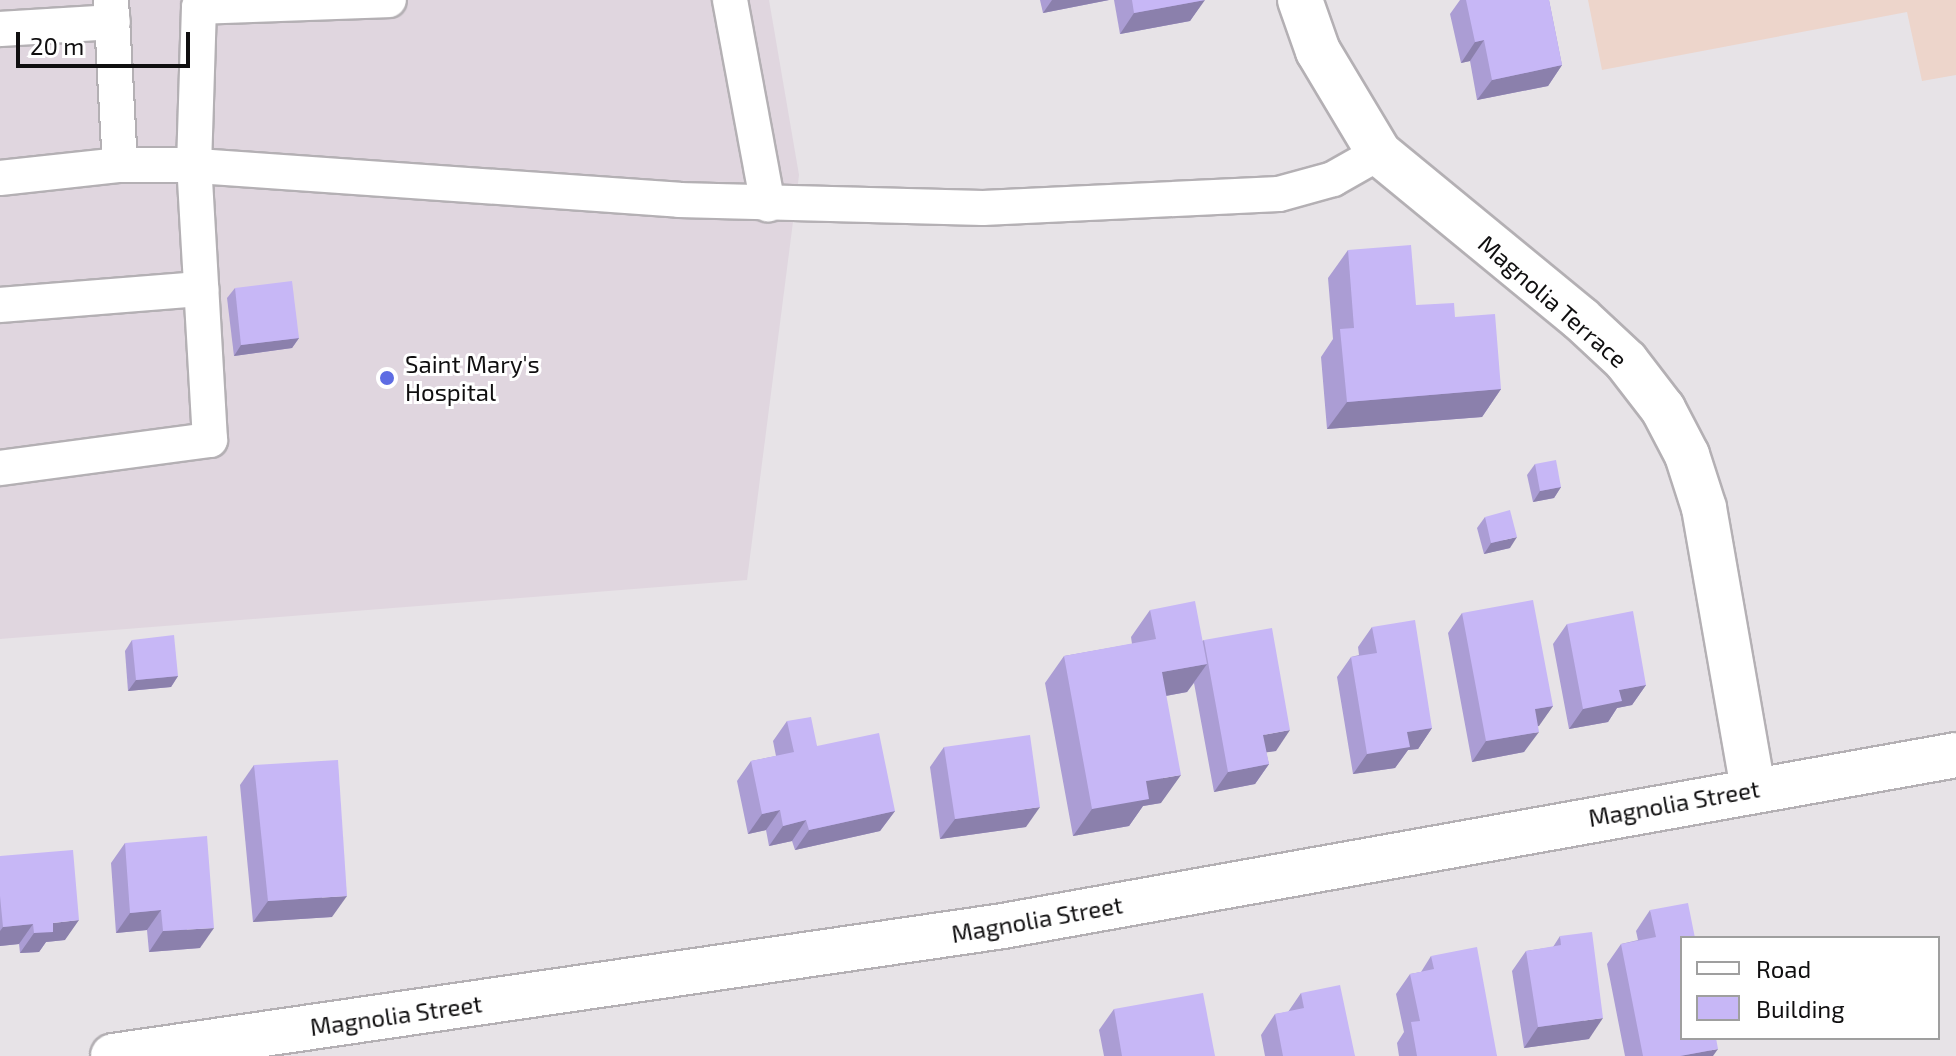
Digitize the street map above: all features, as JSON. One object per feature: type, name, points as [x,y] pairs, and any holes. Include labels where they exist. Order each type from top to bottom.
[{"type":"street","name":"Magnolia Terrace","points":[[1300,0],[1318,51],[1379,153],[1581,319],[1626,361],[1663,409],[1687,455],[1704,508],[1753,788]]},
{"type":"street","name":"Magnolia Street","points":[[113,1056],[1003,926],[1753,788],[1956,755]]},
{"type":"lane","points":[[0,468],[210,440],[194,166],[199,7],[389,0]]},
{"type":"lane","points":[[730,0],[768,205]]},
{"type":"lane","points":[[0,29],[112,11],[120,165]]},
{"type":"lane","points":[[0,178],[120,165],[194,166],[768,205],[983,208],[1220,200],[1279,194],[1333,179],[1379,153]]},
{"type":"lane","points":[[0,305],[201,289]]},
{"type":"shaded area","name":"Saint Mary's Hospital","points":[[0,0],[769,0],[799,175],[747,580],[0,639]]},
{"type":"shaded area","points":[[1588,0],[1956,0],[1956,75],[1922,81],[1907,12],[1602,70]]},
{"type":"building","points":[[1132,0],[1205,0],[1134,13]]},
{"type":"building","points":[[1466,0],[1549,0],[1562,65],[1492,80],[1484,40],[1475,42]]},
{"type":"building","points":[[1411,245],[1416,305],[1454,303],[1455,317],[1495,314],[1501,389],[1347,402],[1340,329],[1354,328],[1348,250]]},
{"type":"building","points":[[292,281],[299,338],[241,345],[235,288]]},
{"type":"building","points":[[1556,460],[1561,487],[1540,491],[1535,464]]},
{"type":"building","points":[[1510,510],[1517,537],[1491,543],[1485,517]]},
{"type":"building","points":[[1533,600],[1553,706],[1535,709],[1539,732],[1486,741],[1462,613]]},
{"type":"building","points":[[1195,601],[1207,664],[1162,672],[1181,775],[1146,781],[1149,799],[1092,809],[1064,656],[1156,639],[1150,610]]},
{"type":"building","points":[[1633,611],[1646,685],[1619,690],[1622,701],[1583,709],[1567,624]]},
{"type":"building","points":[[1415,620],[1432,728],[1407,732],[1410,747],[1367,754],[1351,657],[1377,653],[1372,627]]},
{"type":"building","points":[[1272,628],[1290,730],[1263,735],[1269,764],[1228,772],[1204,640]]},
{"type":"building","points":[[174,635],[178,676],[136,680],[132,640]]},
{"type":"building","points":[[811,717],[817,746],[879,733],[895,811],[809,830],[806,820],[783,826],[780,810],[762,814],[751,761],[794,752],[787,721]]},
{"type":"building","points":[[1030,735],[1040,807],[955,819],[944,747]]},
{"type":"building","points":[[338,760],[347,896],[268,901],[254,765]]},
{"type":"building","points":[[207,836],[214,928],[163,931],[161,910],[130,913],[125,843]]},
{"type":"building","points":[[73,850],[79,920],[53,923],[53,932],[34,933],[33,924],[3,927],[0,856]]},
{"type":"building","points":[[1688,903],[1695,936],[1680,936],[1680,1040],[1716,1040],[1718,1049],[1680,1056],[1643,1056],[1621,944],[1656,937],[1650,910]]},
{"type":"building","points":[[1592,932],[1603,1018],[1538,1027],[1526,951],[1561,945],[1560,936]]},
{"type":"building","points":[[1477,947],[1497,1056],[1417,1056],[1411,1022],[1420,1021],[1410,974],[1434,969],[1431,956]]},
{"type":"building","points":[[1340,985],[1355,1056],[1283,1056],[1275,1014],[1304,1008],[1301,993]]},
{"type":"building","points":[[1203,993],[1215,1056],[1122,1056],[1114,1009]]},
{"type":"place","name":"Saint Mary's Hospital","points":[[387,378]]}]
